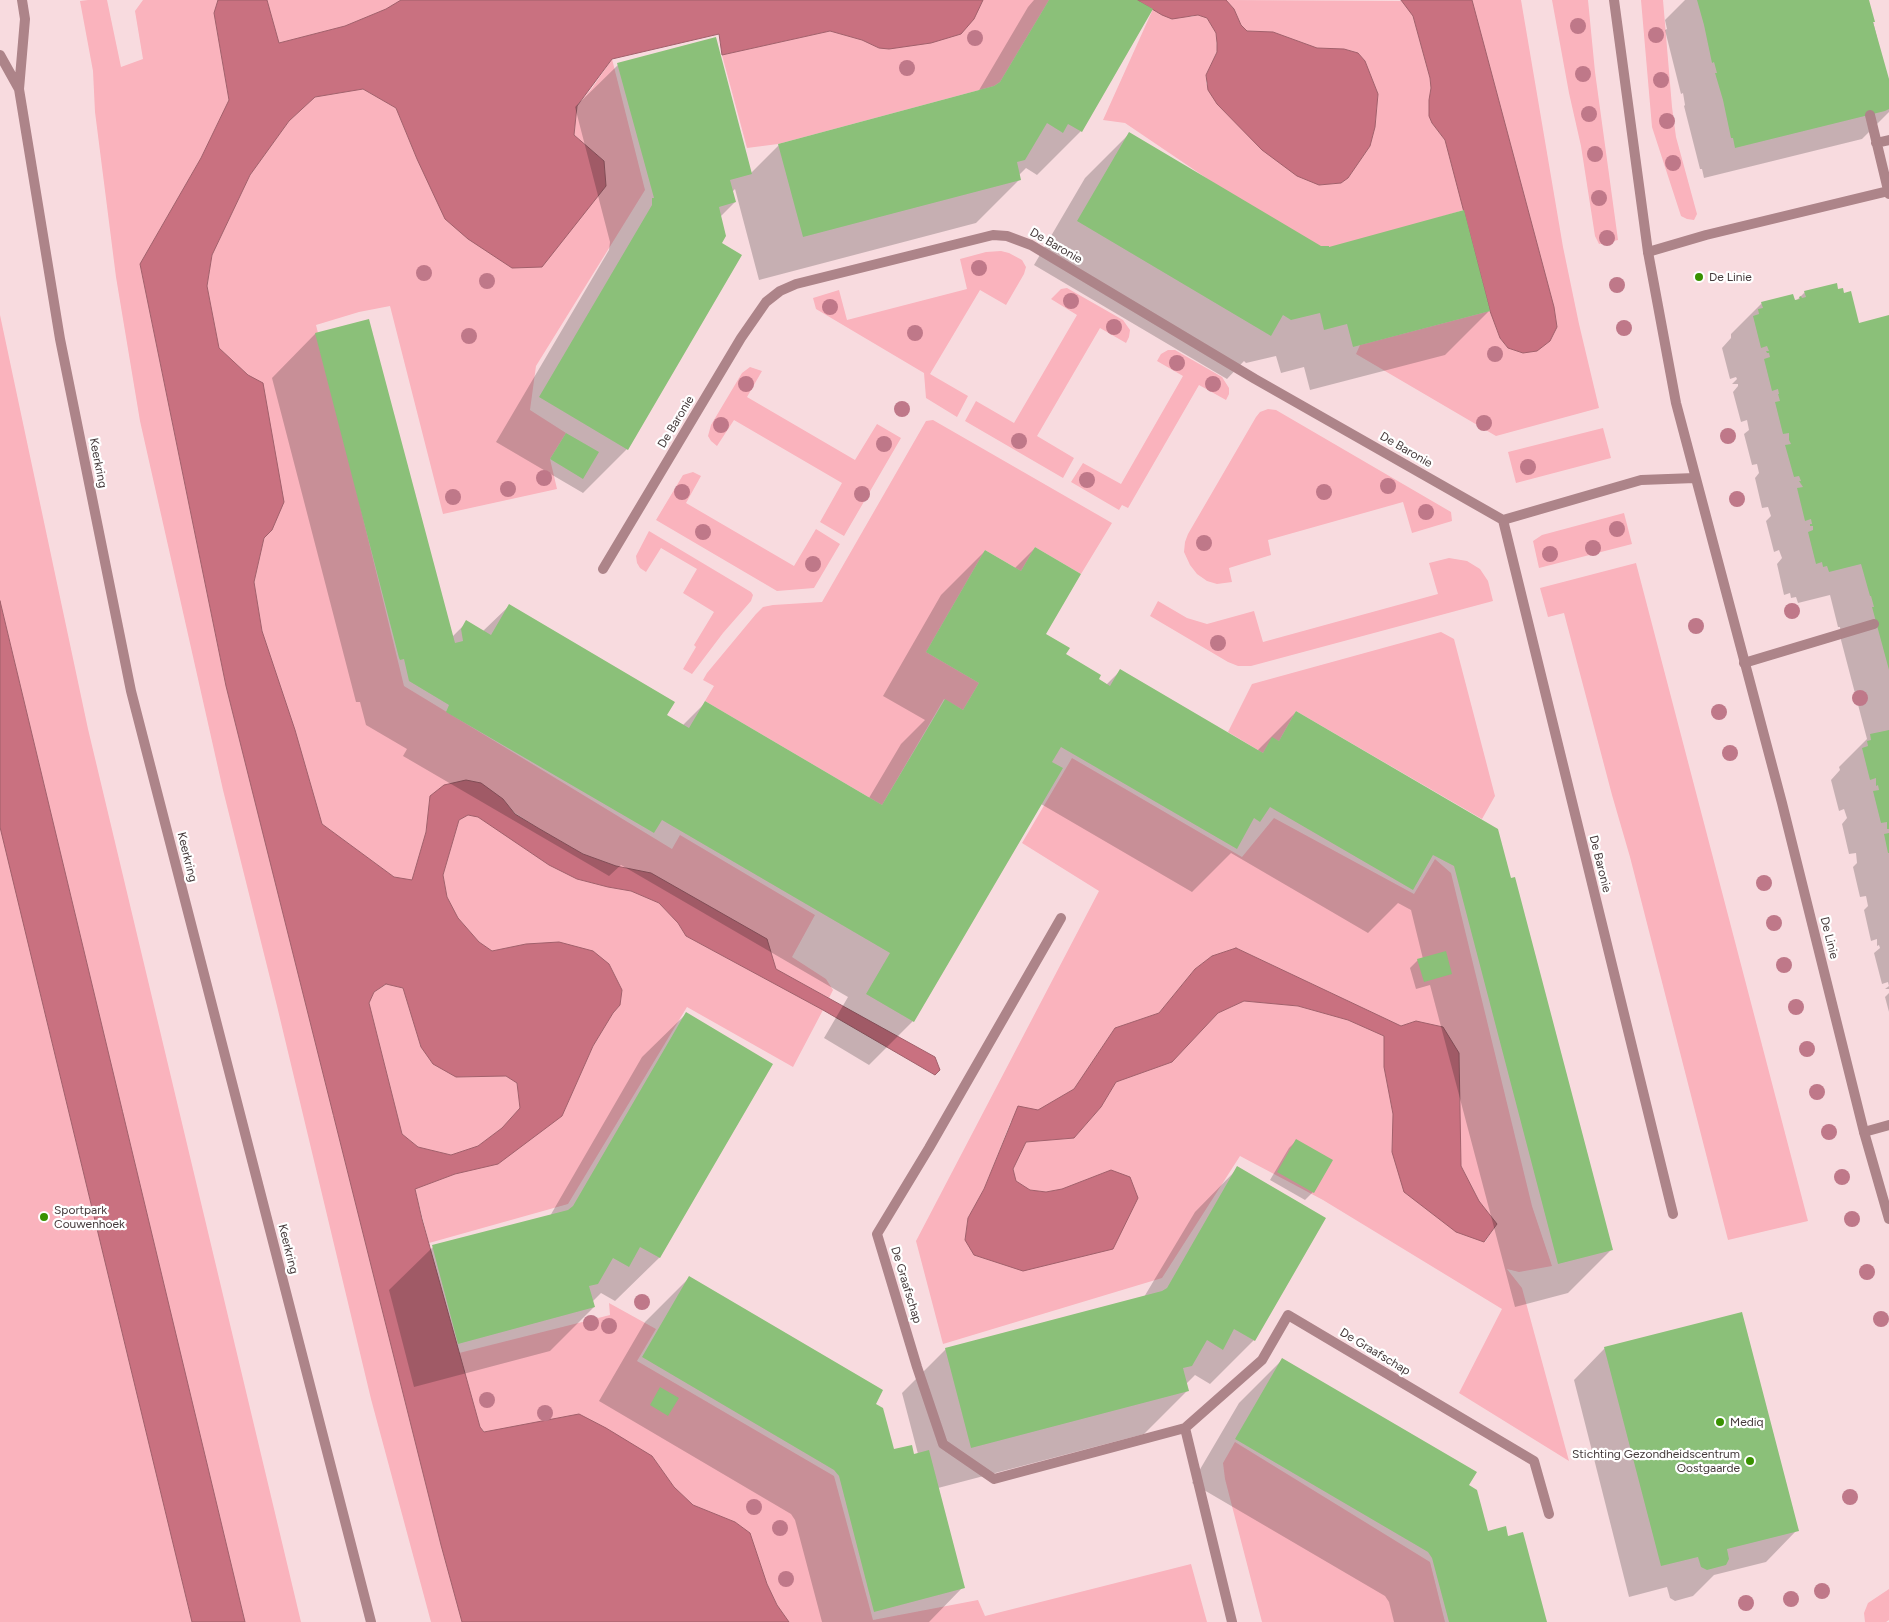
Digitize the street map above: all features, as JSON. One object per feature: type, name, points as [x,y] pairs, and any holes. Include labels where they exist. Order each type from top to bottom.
[{"type":"street","name":"Keerkring","points":[[22,0],[25,19],[19,89],[60,339],[131,691],[371,1622]]},
{"type":"street","name":"De Linie","points":[[1614,0],[1648,252],[1676,403],[1782,803],[1864,1132],[1889,1219]]},
{"type":"street","name":"Keerkring","points":[[0,55],[19,89]]},
{"type":"street","points":[[1648,252],[1706,235],[1889,193],[1870,115]]},
{"type":"street","points":[[1876,143],[1889,140]]},
{"type":"street","name":"De Baronie","points":[[602,569],[741,338],[766,302],[780,291],[796,284],[993,235],[1007,236],[1031,245],[1255,379],[1503,520],[1672,1214]]},
{"type":"street","points":[[1503,520],[1641,480],[1696,478]]},
{"type":"street","points":[[1744,663],[1874,624]]},
{"type":"street","name":"De Graafschap","points":[[1061,918],[929,1148],[877,1234],[917,1367],[943,1444],[994,1479],[1186,1428],[1262,1360],[1288,1315],[1534,1461],[1549,1514]]},
{"type":"street","points":[[1864,1132],[1889,1125]]},
{"type":"street","points":[[1186,1428],[1232,1622]]},
{"type":"shaded area","points":[[107,0],[121,67],[143,59],[135,11],[143,0],[218,0],[214,13],[229,100],[201,158],[140,264],[226,686],[441,1545],[462,1622],[431,1622],[371,1399],[223,790],[140,421],[116,277],[95,112],[93,71],[80,1]]},
{"type":"shaded area","points":[[218,0],[267,0],[279,43],[345,26],[386,9],[401,0],[983,0],[974,19],[961,34],[931,43],[889,49],[879,48],[862,40],[830,31],[722,55],[719,34],[612,59],[577,106],[574,135],[604,161],[606,186],[542,267],[512,268],[468,239],[445,219],[396,108],[363,89],[315,97],[289,121],[250,175],[212,255],[207,286],[219,348],[248,375],[263,383],[284,502],[272,530],[264,538],[254,582],[262,631],[295,730],[322,824],[394,877],[412,880],[426,832],[430,796],[444,785],[466,780],[481,783],[503,799],[515,814],[583,854],[616,866],[651,873],[767,939],[776,969],[935,1057],[940,1070],[935,1075],[823,1010],[686,936],[678,923],[659,903],[631,891],[577,879],[549,865],[478,817],[468,815],[459,820],[443,875],[447,897],[458,918],[479,942],[492,951],[526,944],[559,942],[593,951],[609,964],[622,990],[620,1005],[593,1046],[562,1116],[498,1164],[455,1174],[415,1189],[480,1427],[484,1432],[579,1414],[652,1456],[674,1487],[693,1505],[735,1522],[750,1533],[767,1584],[777,1605],[789,1622],[462,1622],[441,1545],[226,686],[140,264],[201,158],[229,100],[214,13]],"holes":[[[386,984],[403,988],[421,1047],[433,1064],[456,1077],[506,1076],[517,1083],[520,1108],[502,1128],[478,1146],[451,1155],[418,1147],[402,1134],[369,1003],[374,992]]]},
{"type":"shaded area","points":[[267,0],[401,0],[386,9],[345,26],[279,43]]},
{"type":"shaded area","points":[[983,0],[1049,0],[1000,82],[994,86],[778,144],[747,148],[722,55],[830,31],[862,40],[879,48],[979,8]]},
{"type":"shaded area","points":[[1137,0],[1226,0],[1234,9],[1241,25],[1247,31],[1273,32],[1317,48],[1344,49],[1358,53],[1365,61],[1378,94],[1375,127],[1370,146],[1348,178],[1341,183],[1319,185],[1297,176],[1262,150],[1217,104],[1208,90],[1206,75],[1217,52],[1217,43],[1216,33],[1207,18],[1198,15],[1172,19]]},
{"type":"shaded area","points":[[1226,0],[1403,1],[1413,16],[1430,78],[1429,100],[1432,123],[1445,140],[1464,210],[1317,253],[1125,123],[1103,120],[1153,9],[1162,15],[1191,17],[1198,15],[1207,18],[1216,33],[1217,51],[1206,75],[1206,83],[1217,104],[1239,125],[1319,185],[1341,183],[1348,178],[1370,146],[1375,127],[1378,94],[1365,61],[1358,53],[1345,49],[1317,48],[1273,32],[1247,31],[1241,25],[1234,9]]},
{"type":"shaded area","points":[[1401,0],[1472,0],[1554,307],[1557,327],[1550,341],[1537,351],[1523,353],[1508,348],[1500,338],[1490,311],[1445,140],[1429,116],[1430,78],[1413,16]]},
{"type":"shaded area","points":[[1472,0],[1521,0],[1563,247],[1599,408],[1496,436],[1356,354],[1360,345],[1490,311],[1500,338],[1508,348],[1523,353],[1550,341],[1557,327],[1554,307]]},
{"type":"shaded area","points":[[1552,0],[1588,0],[1595,72],[1618,240],[1599,244],[1595,236],[1581,146]]},
{"type":"shaded area","points":[[1641,0],[1663,0],[1676,137],[1697,214],[1694,220],[1681,216],[1652,127]]},
{"type":"shaded area","points":[[612,59],[645,190],[536,366],[530,410],[566,433],[550,459],[557,489],[443,514],[390,306],[359,312],[316,325],[404,686],[672,849],[680,835],[815,915],[792,957],[826,979],[833,990],[829,998],[776,969],[616,866],[583,854],[538,828],[515,813],[503,799],[430,796],[426,832],[412,880],[394,877],[322,824],[295,730],[262,631],[254,582],[264,538],[272,530],[248,375],[219,348],[207,286],[212,255],[250,175],[289,121],[315,97],[363,89],[396,108],[417,159],[604,161],[574,135],[577,106]]},
{"type":"shaded area","points":[[1001,251],[1022,260],[1026,267],[1024,274],[1006,305],[980,290],[930,374],[968,396],[957,417],[926,398],[924,373],[816,309],[813,298],[839,290],[847,320],[967,289],[960,259],[986,252]]},
{"type":"shaded area","points":[[1067,288],[1123,320],[1130,330],[1126,343],[1100,328],[1037,436],[1074,458],[1063,478],[965,421],[976,401],[1014,423],[1077,315],[1051,299],[1061,289]]},
{"type":"shaded area","points":[[0,315],[88,729],[301,1622],[245,1622],[0,601]]},
{"type":"shaded area","points":[[1168,350],[1175,350],[1222,377],[1229,388],[1229,394],[1226,400],[1199,385],[1128,508],[1122,505],[1119,510],[1071,482],[1083,463],[1121,484],[1183,376],[1157,361],[1161,354]]},
{"type":"shaded area","points":[[750,367],[762,371],[747,397],[855,460],[877,424],[901,438],[844,536],[820,522],[842,483],[734,420],[717,446],[708,436],[711,425],[742,373]]},
{"type":"shaded area","points":[[1268,409],[1276,410],[1451,512],[1452,521],[1412,533],[1403,502],[1268,540],[1271,555],[1229,568],[1232,582],[1217,584],[1207,581],[1197,574],[1190,565],[1184,552],[1185,542],[1256,417],[1260,412]]},
{"type":"shaded area","points":[[933,420],[1112,523],[1081,574],[1035,547],[1021,571],[985,550],[926,652],[979,683],[963,710],[944,699],[882,805],[705,701],[714,686],[703,680],[763,607],[822,602],[926,421]]},
{"type":"shaded area","points":[[1603,428],[1611,458],[1516,483],[1508,452]]},
{"type":"shaded area","points":[[693,472],[701,476],[686,503],[794,566],[816,529],[840,544],[814,588],[777,591],[656,520],[683,475]]},
{"type":"shaded area","points":[[1624,513],[1632,544],[1539,568],[1533,541],[1542,535]]},
{"type":"shaded area","points":[[649,531],[751,592],[753,595],[751,601],[723,633],[692,674],[683,669],[696,647],[694,645],[714,612],[683,593],[697,569],[661,548],[646,572],[640,568],[636,556]]},
{"type":"shaded area","points":[[1449,558],[1467,561],[1480,569],[1488,581],[1493,601],[1251,666],[1238,666],[1228,662],[1150,616],[1158,601],[1187,618],[1207,624],[1254,611],[1263,642],[1438,594],[1429,563]]},
{"type":"shaded area","points":[[1636,563],[1808,1221],[1728,1240],[1630,857],[1564,613],[1548,617],[1540,588]]},
{"type":"shaded area","points":[[0,601],[245,1622],[192,1622],[0,827]]},
{"type":"shaded area","points":[[1441,632],[1454,639],[1495,796],[1482,819],[1296,711],[1279,741],[1272,738],[1263,753],[1228,732],[1252,684]]},
{"type":"shaded area","points":[[1072,758],[1242,857],[1274,818],[1414,894],[1435,859],[1451,873],[1532,1206],[1552,1266],[1519,1272],[1507,1269],[1522,1288],[1569,1461],[1459,1393],[1502,1309],[1323,1200],[1240,1156],[1162,1278],[943,1344],[916,1241],[1099,891],[1022,843]],"holes":[[[1236,948],[1401,1026],[1416,1021],[1459,1054],[1461,1166],[1479,1201],[1497,1224],[1485,1242],[1392,1152],[1393,1114],[1384,1067],[1384,1036],[1348,1020],[1298,1006],[1244,1001],[1218,1013],[1172,1062],[1116,1082],[1101,1107],[1074,1138],[1026,1142],[1013,1169],[1016,1181],[1030,1190],[1046,1192],[1062,1189],[1111,1170],[965,1239],[968,1218],[984,1189],[1011,1121],[1038,1110],[1074,1089],[1115,1028],[1159,1013],[1195,969],[1212,956]]]},
{"type":"shaded area","name":"Sportpark Couwenhoek","points":[[0,812],[34,968],[192,1622],[0,1622]]},
{"type":"shaded area","points":[[468,815],[478,816],[549,865],[577,879],[631,891],[659,903],[678,923],[686,936],[823,1010],[793,1067],[687,1007],[568,1204],[429,1243],[415,1189],[455,1174],[562,1116],[593,1046],[620,1005],[622,990],[609,964],[526,944],[492,951],[479,942],[458,918],[447,897],[443,875],[459,820]]},
{"type":"shaded area","points":[[1236,948],[1401,1026],[1416,1021],[1443,1027],[1459,1053],[1461,1166],[1479,1201],[1497,1224],[1484,1242],[1456,1232],[1404,1192],[1392,1152],[1393,1114],[1384,1067],[1384,1036],[1348,1020],[1298,1006],[1244,1001],[1218,1013],[1172,1062],[1116,1082],[1101,1107],[1074,1138],[1026,1142],[1013,1169],[1016,1181],[1030,1190],[1046,1192],[1062,1189],[1111,1170],[1130,1177],[1138,1198],[1113,1249],[1023,1271],[974,1255],[965,1240],[968,1218],[984,1189],[1018,1106],[1038,1110],[1074,1089],[1115,1028],[1159,1013],[1195,969],[1212,956]]},
{"type":"shaded area","points":[[387,984],[403,988],[421,1047],[456,1077],[506,1076],[517,1083],[520,1108],[502,1128],[478,1146],[451,1155],[418,1147],[402,1134],[369,1003],[374,992]]},
{"type":"shaded area","points":[[609,1303],[656,1329],[637,1361],[834,1476],[873,1620],[978,1600],[985,1616],[1191,1564],[1207,1622],[789,1622],[777,1605],[767,1584],[750,1533],[735,1522],[693,1505],[674,1487],[652,1456],[485,1432],[480,1427],[459,1353],[610,1315]]},
{"type":"shaded area","points":[[1235,1442],[1430,1562],[1445,1622],[1262,1622],[1225,1479],[1223,1463]]},
{"type":"shaded area","points":[[1889,1589],[1889,1620],[1886,1622],[1865,1622],[1864,1613],[1868,1603]]},
{"type":"building","points":[[1049,0],[1137,0],[1153,9],[1082,132],[1068,124],[1063,133],[1047,123],[1025,160],[1017,162],[1021,180],[803,237],[778,144],[994,86],[1000,82]]},
{"type":"building","points":[[1697,0],[1869,0],[1875,22],[1873,22],[1889,79],[1889,109],[1735,148]]},
{"type":"building","points":[[716,37],[752,174],[730,180],[736,202],[719,207],[726,236],[722,243],[742,255],[628,450],[539,397],[652,205],[652,198],[654,198],[617,63]]},
{"type":"building","points":[[1129,132],[1321,246],[1329,247],[1464,210],[1490,311],[1353,347],[1347,324],[1324,330],[1320,313],[1291,320],[1283,315],[1271,336],[1077,221]]},
{"type":"building","points":[[1837,283],[1838,289],[1843,288],[1844,293],[1851,291],[1859,323],[1889,315],[1889,670],[1872,607],[1874,607],[1861,564],[1829,572],[1827,566],[1823,567],[1822,562],[1816,564],[1808,532],[1813,530],[1813,526],[1810,526],[1812,524],[1811,519],[1805,521],[1797,488],[1803,487],[1799,481],[1801,481],[1799,476],[1794,477],[1785,445],[1791,444],[1789,433],[1783,434],[1775,402],[1780,401],[1778,389],[1772,391],[1764,359],[1770,357],[1766,351],[1769,351],[1767,346],[1761,348],[1753,316],[1759,314],[1758,309],[1763,308],[1761,302],[1793,294],[1795,300],[1800,299],[1799,297],[1801,296],[1802,298],[1806,297],[1804,291]]},
{"type":"building","points":[[369,319],[455,643],[463,641],[461,629],[466,620],[491,635],[509,604],[675,702],[667,715],[689,728],[705,701],[882,805],[945,699],[963,710],[979,683],[926,652],[985,550],[1021,571],[1035,547],[1081,574],[1046,634],[1070,648],[1066,654],[1101,675],[1099,679],[1110,686],[1120,669],[1263,753],[1272,737],[1279,741],[1296,711],[1498,829],[1511,878],[1515,877],[1613,1250],[1558,1264],[1454,866],[1433,855],[1413,890],[1270,807],[1260,822],[1254,818],[1237,849],[1061,747],[1052,762],[1063,768],[914,1022],[866,994],[890,953],[662,820],[654,833],[446,712],[449,705],[409,681],[404,659],[400,660],[399,658],[315,333]]},
{"type":"building","points":[[566,433],[599,452],[583,479],[550,459]]},
{"type":"building","points":[[1889,730],[1889,829],[1887,829],[1887,822],[1881,823],[1873,791],[1879,790],[1878,785],[1876,786],[1876,778],[1870,780],[1862,748],[1868,746],[1867,741],[1871,740],[1870,734]]},
{"type":"building","points":[[1889,833],[1889,853],[1888,853],[1884,834]]},
{"type":"building","points":[[1446,951],[1452,974],[1424,982],[1417,959]]},
{"type":"building","points":[[686,1012],[773,1064],[660,1258],[640,1247],[629,1267],[613,1258],[598,1284],[589,1286],[595,1307],[458,1344],[432,1245],[568,1210],[573,1206]]},
{"type":"building","points":[[1296,1139],[1333,1160],[1314,1193],[1277,1172]]},
{"type":"building","points":[[1237,1166],[1326,1218],[1255,1341],[1234,1329],[1223,1350],[1207,1340],[1192,1366],[1183,1368],[1189,1391],[971,1448],[945,1348],[1162,1291],[1167,1288]]},
{"type":"building","points":[[689,1276],[883,1390],[876,1404],[883,1408],[894,1449],[912,1445],[914,1454],[929,1450],[965,1588],[874,1612],[839,1476],[834,1470],[642,1357]]},
{"type":"building","points":[[1742,1312],[1799,1531],[1727,1549],[1729,1559],[1726,1565],[1707,1570],[1701,1567],[1698,1557],[1661,1566],[1604,1347]]},
{"type":"building","points":[[1282,1358],[1477,1472],[1469,1485],[1477,1490],[1488,1531],[1506,1526],[1508,1536],[1523,1532],[1547,1622],[1449,1622],[1432,1558],[1428,1552],[1235,1439]]},
{"type":"building","points":[[660,1387],[679,1398],[668,1416],[650,1405]]},
{"type":"place","name":"De Linie","points":[[1699,277]]},
{"type":"place","name":"Sportpark Couwenhoek","points":[[44,1217]]},
{"type":"place","name":"Mediq","points":[[1720,1422]]},
{"type":"place","name":"Stichting Gezondheidscentrum Oostgaarde","points":[[1750,1461]]}]
